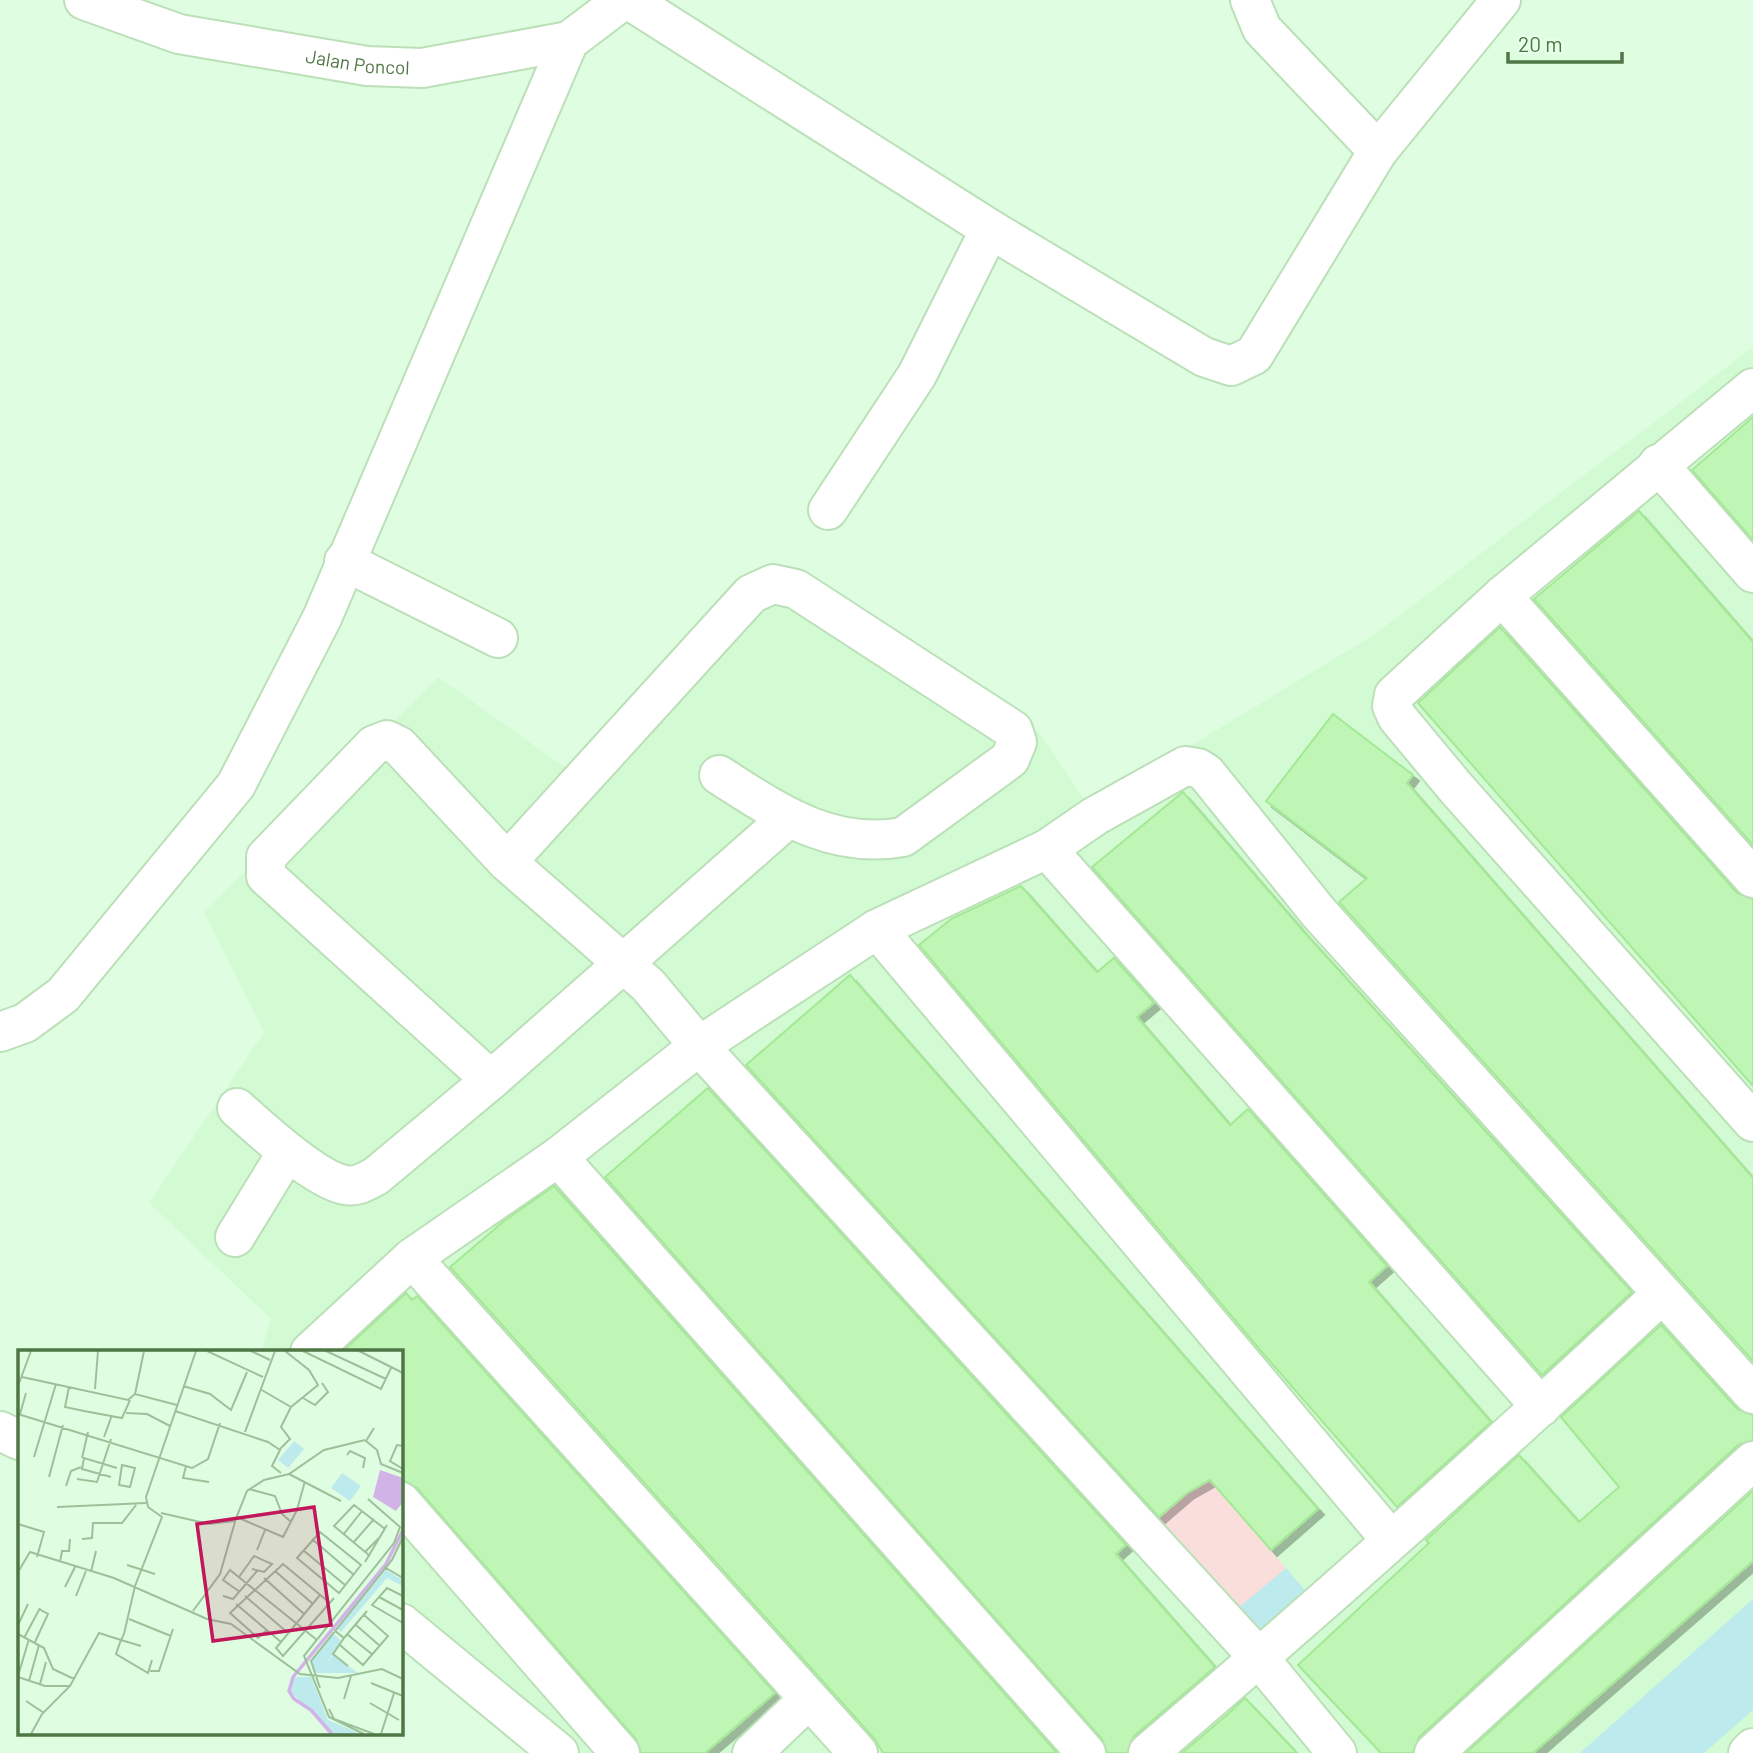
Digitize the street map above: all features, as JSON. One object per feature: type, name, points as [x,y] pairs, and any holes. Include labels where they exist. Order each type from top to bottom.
[{"type":"street","name":"Jalan Poncol","points":[[84,0],[179,34],[367,66],[422,68],[569,41],[623,0]]},
{"type":"street","points":[[629,0],[990,229],[1204,357],[1231,366],[1254,355],[1378,151],[1501,0]]},
{"type":"street","points":[[1250,0],[1262,29],[1378,151]]},
{"type":"street","points":[[0,1032],[24,1024],[64,995],[236,785],[321,618],[569,41]]},
{"type":"street","points":[[828,510],[917,375],[990,229]]},
{"type":"street","points":[[1753,388],[1502,596],[1394,695],[1392,706],[1396,717],[1456,788],[1753,1122]]},
{"type":"street","points":[[1658,464],[1753,573]]},
{"type":"street","points":[[344,561],[498,638]]},
{"type":"street","points":[[507,862],[751,594],[773,584],[796,589],[1013,730],[1017,741],[1010,759],[903,837],[859,841],[787,819],[719,775]]},
{"type":"street","points":[[1502,596],[1753,878]]},
{"type":"street","points":[[491,1080],[266,876],[266,857],[374,745],[387,740],[399,746],[507,862],[635,974],[1259,1658],[1337,1753]]},
{"type":"street","points":[[312,1350],[412,1258],[558,1157],[694,1038],[877,929],[1047,849],[1095,816],[1185,766],[1198,768],[1206,773],[1320,913],[1753,1394]]},
{"type":"street","points":[[237,1108],[287,1152],[342,1185],[358,1185],[376,1176],[491,1080],[635,974],[787,819]]},
{"type":"street","points":[[1047,849],[1541,1407]]},
{"type":"street","points":[[877,929],[1391,1540]]},
{"type":"street","points":[[235,1237],[287,1152]]},
{"type":"street","points":[[558,1157],[1086,1753]]},
{"type":"street","points":[[412,1258],[858,1753]]},
{"type":"street","points":[[1147,1753],[1259,1658],[1541,1407],[1661,1294]]},
{"type":"street","points":[[0,1431],[18,1440]]},
{"type":"street","points":[[1433,1753],[1753,1461]]},
{"type":"street","points":[[402,1503],[620,1753]]},
{"type":"street","points":[[402,1624],[559,1753]]},
{"type":"street","points":[[752,1753],[809,1699]]},
{"type":"street","points":[[1748,1753],[1753,1748]]},
{"type":"shaded area","points":[[1753,347],[1753,1753],[573,1753],[402,1596],[402,1350],[262,1350],[271,1319],[149,1203],[264,1032],[204,913],[438,677],[587,783],[762,597],[797,579],[1038,731],[1089,807],[1372,636]]},
{"type":"shaded area","points":[[1207,1476],[1314,1601],[1265,1642],[1158,1518]]},
{"type":"shaded area","points":[[1286,1568],[1314,1601],[1265,1642],[1237,1609]]},
{"type":"shaded area","points":[[1753,1599],[1753,1710],[1704,1753],[1580,1753]]},
{"type":"building","points":[[1753,417],[1753,540],[1692,470]]},
{"type":"building","points":[[1639,511],[1753,642],[1753,845],[1534,599]]},
{"type":"building","points":[[1500,627],[1737,893],[1753,899],[1753,1086],[1418,703]]},
{"type":"building","points":[[1333,714],[1413,775],[1407,783],[1753,1178],[1753,1361],[1339,902],[1367,878],[1266,801]]},
{"type":"building","points":[[1183,792],[1304,932],[1632,1292],[1542,1375],[1092,867]]},
{"type":"building","points":[[1021,886],[1097,972],[1114,958],[1154,1003],[1137,1017],[1230,1125],[1248,1109],[1387,1266],[1369,1282],[1491,1422],[1397,1507],[1261,1351],[919,945],[951,919]]},
{"type":"building","points":[[850,975],[1318,1509],[1271,1550],[1210,1480],[1187,1493],[1159,1517],[746,1065]]},
{"type":"building","points":[[708,1088],[1126,1545],[1116,1554],[1215,1667],[1134,1736],[1127,1753],[1107,1753],[1102,1739],[605,1177]]},
{"type":"building","points":[[554,1186],[1057,1753],[883,1753],[874,1738],[450,1267],[504,1221]]},
{"type":"building","points":[[406,1293],[412,1300],[417,1296],[775,1693],[705,1753],[641,1753],[636,1739],[417,1488],[402,1480],[402,1350],[344,1350]]},
{"type":"building","points":[[1661,1325],[1737,1409],[1753,1415],[1753,1440],[1738,1445],[1419,1737],[1413,1753],[1381,1753],[1298,1665],[1429,1543],[1426,1540],[1519,1455],[1579,1522],[1619,1487],[1561,1417]]},
{"type":"building","points":[[1753,1491],[1753,1561],[1533,1753],[1466,1753]]},
{"type":"building","points":[[1245,1698],[1297,1753],[1182,1753],[1228,1714]]}]
